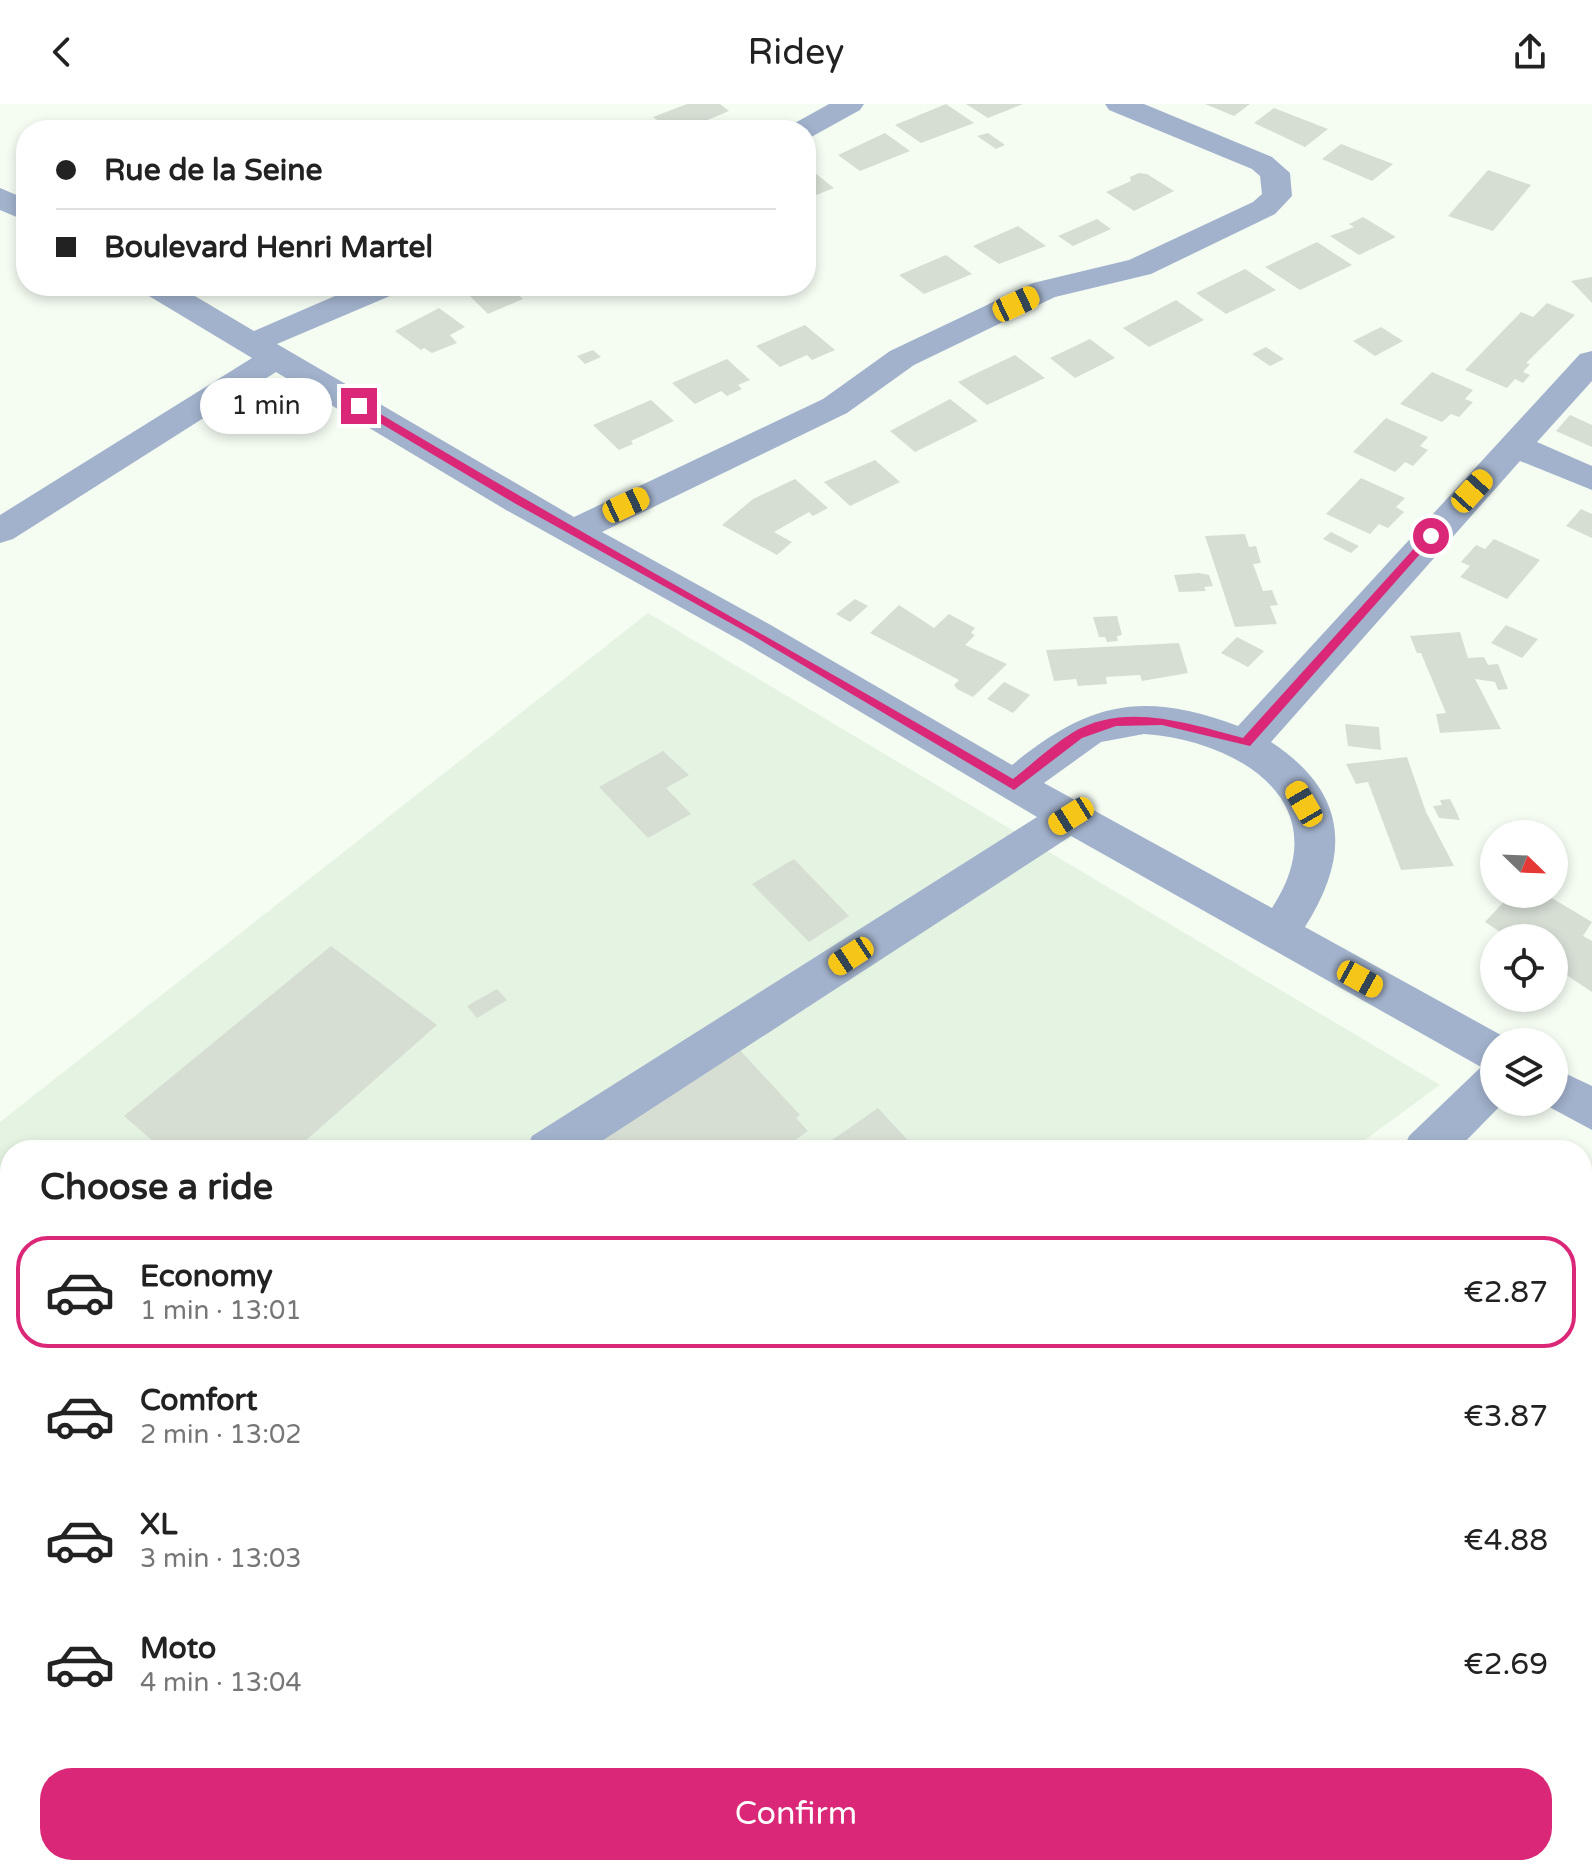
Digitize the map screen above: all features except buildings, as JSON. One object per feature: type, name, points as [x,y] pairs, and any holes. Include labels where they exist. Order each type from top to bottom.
[{"type":"street","points":[[816,123],[850,104]]},
{"type":"street","points":[[577,532],[599,517],[835,406],[902,358],[1044,290],[1140,267],[1264,208],[1277,196],[1275,173],[1262,163],[1119,104]]},
{"type":"street","points":[[172,296],[519,502],[577,532],[1014,785],[1480,1045]]},
{"type":"street","points":[[0,531],[267,351],[274,331],[361,296]]},
{"type":"street","points":[[1246,743],[1592,361]]},
{"type":"street","points":[[1513,445],[1592,479]]},
{"type":"street","points":[[1014,785],[1078,735],[1116,722],[1162,721],[1246,743],[1276,763],[1315,822],[1311,872],[1301,902],[1278,933]]},
{"type":"street","points":[[565,1140],[1071,816]]},
{"type":"street","points":[[1568,1095],[1592,1110]]},
{"type":"street","points":[[1436,1140],[1480,1096]]},
{"type":"shaded area","points":[[648,613],[1440,1085],[1365,1140],[0,1140],[0,1122]]},
{"type":"route","points":[[359,406],[519,502],[756,633],[1014,785],[1078,735],[1116,722],[1162,721],[1246,743],[1431,536]]}]
